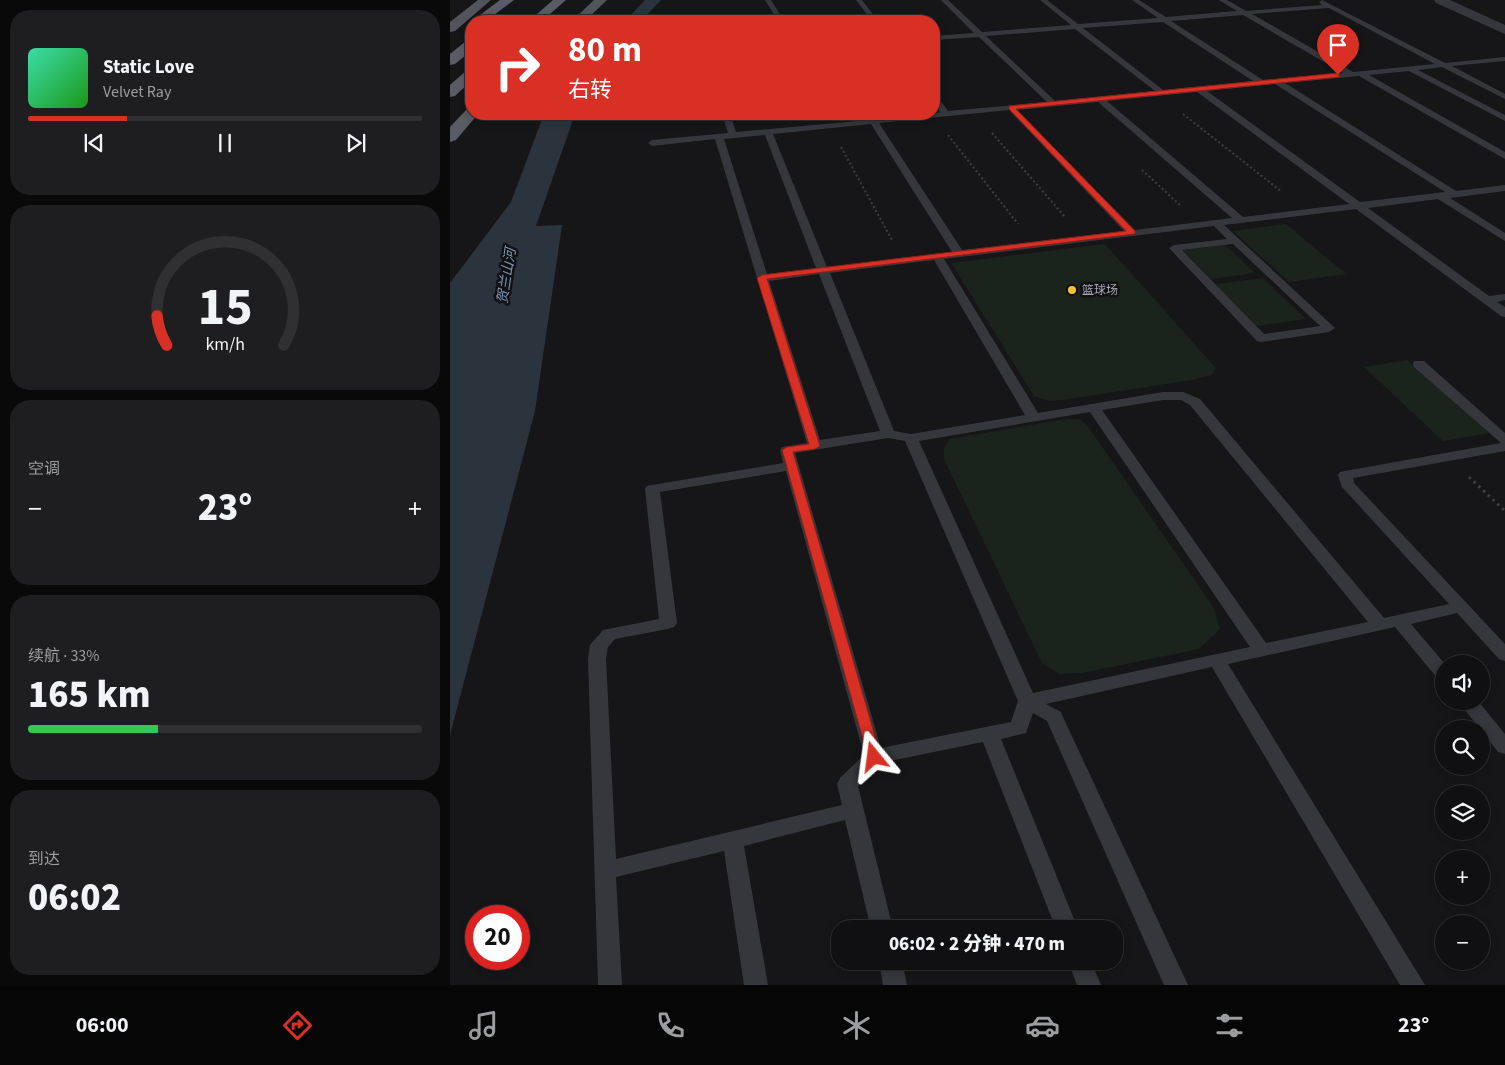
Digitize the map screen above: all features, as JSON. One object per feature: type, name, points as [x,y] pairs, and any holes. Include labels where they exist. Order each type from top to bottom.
[{"type":"highway","points":[[487,15],[508,0]]},
{"type":"highway","points":[[545,15],[566,3]]},
{"type":"highway","points":[[558,15],[566,3]]},
{"type":"highway","points":[[508,15],[520,5]]},
{"type":"highway","points":[[450,40],[465,30]]},
{"type":"highway","points":[[450,61],[465,49]]},
{"type":"highway","points":[[450,93],[465,79]]},
{"type":"highway","points":[[450,138],[465,120]]},
{"type":"main road","points":[[466,15],[485,0]]},
{"type":"main road","points":[[585,15],[602,0]]},
{"type":"main road","points":[[450,28],[465,16]]},
{"type":"main road","points":[[450,138],[470,120]]},
{"type":"street","points":[[1440,0],[1505,30]]},
{"type":"lane","points":[[768,0],[777,15]]},
{"type":"lane","points":[[859,0],[870,15]]},
{"type":"lane","points":[[944,0],[1053,104]]},
{"type":"lane","points":[[1043,0],[1159,93]]},
{"type":"lane","points":[[1135,0],[1261,83]]},
{"type":"lane","points":[[1222,0],[1505,156]]},
{"type":"lane","points":[[1319,0],[1505,97]]},
{"type":"lane","points":[[940,37],[1330,6]]},
{"type":"lane","points":[[940,115],[1505,59]]},
{"type":"lane","points":[[1409,68],[1505,118]]},
{"type":"lane","points":[[1276,81],[1454,194]]},
{"type":"lane","points":[[1199,89],[1505,313]]},
{"type":"lane","points":[[1100,99],[1239,220]]},
{"type":"lane","points":[[940,106],[946,114]]},
{"type":"lane","points":[[1011,108],[1132,233]]},
{"type":"lane","points":[[728,120],[733,135]]},
{"type":"lane","points":[[840,120],[842,124]]},
{"type":"lane","points":[[652,143],[885,120]]},
{"type":"lane","points":[[873,121],[959,254]]},
{"type":"lane","points":[[768,132],[888,434]]},
{"type":"lane","points":[[719,137],[815,446]]},
{"type":"lane","points":[[762,278],[1505,188]]},
{"type":"lane","points":[[1439,195],[1505,238]]},
{"type":"lane","points":[[1215,222],[1329,328],[1261,338],[1174,248],[1235,241]]},
{"type":"lane","points":[[937,256],[1034,418]]},
{"type":"lane","points":[[1487,300],[1505,297]]},
{"type":"lane","points":[[1419,364],[1505,440]]},
{"type":"lane","points":[[874,757],[787,450],[888,434],[911,438],[1163,396],[1183,396],[1195,402],[1380,625]]},
{"type":"lane","points":[[1094,408],[1262,651]]},
{"type":"lane","points":[[911,438],[1027,701],[1054,717],[1176,985]]},
{"type":"lane","points":[[1505,448],[1346,475],[1347,484],[1505,654]]},
{"type":"lane","points":[[610,985],[598,652],[599,645],[609,634],[668,623],[652,490],[792,466]]},
{"type":"lane","points":[[1027,701],[1462,607]]},
{"type":"lane","points":[[1399,621],[1435,663]]},
{"type":"lane","points":[[1217,661],[1413,985]]},
{"type":"lane","points":[[880,920],[847,784],[874,757],[1019,728],[1027,701]]},
{"type":"lane","points":[[1474,710],[1505,747]]},
{"type":"lane","points":[[989,734],[1062,920]]},
{"type":"lane","points":[[606,870],[853,810]]},
{"type":"lane","points":[[733,840],[756,985]]},
{"type":"lane","points":[[892,970],[896,985]]},
{"type":"lane","points":[[1083,970],[1089,985]]},
{"type":"path","points":[[1159,93],[1306,211]]},
{"type":"path","points":[[974,111],[1084,238]]},
{"type":"path","points":[[935,120],[1034,244]]},
{"type":"path","points":[[829,126],[903,260]]},
{"type":"path","points":[[1448,457],[1505,511]]},
{"type":"shaded area","points":[[1286,224],[1346,274],[1289,282],[1233,231]]},
{"type":"shaded area","points":[[1105,244],[1216,368],[1212,375],[1063,400],[1049,401],[1034,396],[951,263]]},
{"type":"shaded area","points":[[1225,245],[1255,273],[1211,279],[1183,250]]},
{"type":"shaded area","points":[[1263,278],[1306,319],[1256,326],[1215,284]]},
{"type":"shaded area","points":[[1407,360],[1490,433],[1443,441],[1364,367]]},
{"type":"shaded area","points":[[1066,419],[1080,419],[1089,428],[1214,608],[1220,629],[1199,649],[1082,673],[1059,674],[1042,663],[944,459],[944,448],[949,439]]},
{"type":"water","points":[[645,0],[661,0],[647,15],[631,15]]},
{"type":"water","name":"贺兰山河","points":[[542,120],[573,120],[536,226],[562,225],[535,411],[450,735],[450,283],[511,202]]},
{"type":"place","name":"篮球场","points":[[1072,290]]},
{"type":"route","points":[[874,757],[787,450],[815,446],[762,278],[1132,233],[1011,108],[1338,75]]}]
